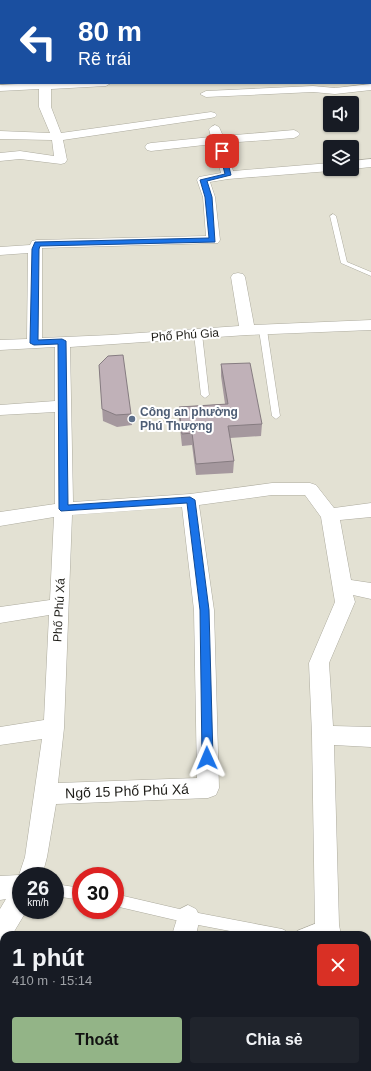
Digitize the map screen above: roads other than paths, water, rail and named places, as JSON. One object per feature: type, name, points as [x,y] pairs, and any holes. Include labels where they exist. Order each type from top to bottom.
[{"type":"street","points":[[0,88],[45,84],[45,107],[58,137],[61,160],[20,155],[0,157]]},
{"type":"street","points":[[228,175],[204,89],[313,89],[335,91],[371,87]]},
{"type":"street","points":[[0,135],[58,137],[211,115]]},
{"type":"street","points":[[151,147],[294,134]]},
{"type":"street","points":[[359,164],[371,163]]},
{"type":"street","points":[[34,343],[35,249],[37,244],[213,240],[209,197],[203,180],[228,175],[323,168]]},
{"type":"street","points":[[0,251],[35,249]]},
{"type":"street","points":[[238,277],[247,330]]},
{"type":"street","name":"Phố Phú Gia","points":[[0,345],[247,330],[371,325]]},
{"type":"street","name":"Phố Phú Xá","points":[[33,867],[36,857],[46,794],[54,728],[64,509],[62,341]]},
{"type":"street","points":[[0,410],[63,406]]},
{"type":"street","points":[[0,520],[64,509],[190,500],[272,489],[310,489],[330,515],[345,602],[319,662],[323,735],[328,930]]},
{"type":"street","name":"Ngõ 15 Phố Phú Xá","points":[[46,794],[208,788],[204,610],[190,500]]},
{"type":"street","points":[[330,515],[371,510]]},
{"type":"street","points":[[342,586],[371,591]]},
{"type":"street","points":[[0,615],[59,606]]},
{"type":"street","points":[[0,736],[54,728]]},
{"type":"street","points":[[323,735],[371,737]]},
{"type":"street","points":[[0,888],[12,887]]},
{"type":"street","points":[[1,931],[12,912]]},
{"type":"lane","points":[[333,216],[344,263],[371,274]]},
{"type":"lane","points":[[263,330],[276,416]]},
{"type":"lane","points":[[198,334],[205,395]]},
{"type":"lane","points":[[124,903],[186,926],[239,931]]},
{"type":"place","name":"Công an phường Phú Thượng","points":[[132,419]]}]
